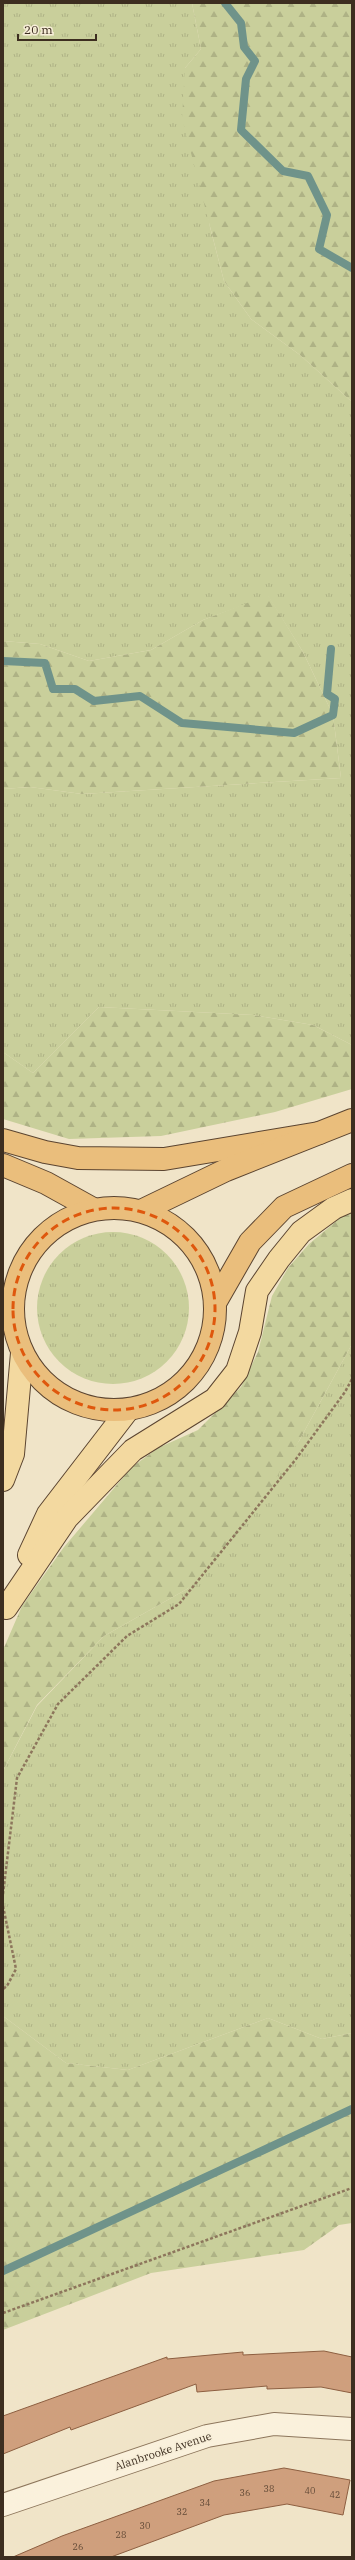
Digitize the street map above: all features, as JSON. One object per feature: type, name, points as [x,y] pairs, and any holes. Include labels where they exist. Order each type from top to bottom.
[{"type":"highway","points":[[141,1211],[226,1170],[352,1120]]},
{"type":"highway","points":[[3,1140],[45,1152],[78,1158],[164,1159],[319,1133]]},
{"type":"highway","points":[[3,1165],[46,1183],[93,1209]]},
{"type":"highway","points":[[215,1303],[250,1242],[284,1207],[352,1175]]},
{"type":"highway","points":[[117,1208],[141,1211],[169,1224],[193,1245],[208,1272],[215,1303],[212,1333],[201,1361],[182,1384],[157,1401],[128,1410],[96,1409],[66,1399],[40,1380],[22,1353],[14,1331],[8,1301],[18,1273],[36,1244],[61,1222],[93,1209],[117,1208]]},
{"type":"main road","points":[[4,1610],[68,1518],[133,1450],[215,1399],[237,1371],[250,1332],[257,1291],[279,1259],[301,1232],[334,1208],[352,1200]]},
{"type":"main road","points":[[3,1480],[13,1454],[22,1353]]},
{"type":"main road","points":[[4,1610],[48,1514],[128,1410]]},
{"type":"street","name":"Alanbrooke Avenue","points":[[3,2505],[207,2436],[274,2424],[352,2429]]},
{"type":"path","points":[[3,1894],[17,1778],[58,1704],[127,1636],[179,1604],[296,1460],[352,1379]]},
{"type":"path","points":[[3,1906],[16,1969],[7,1986],[3,1989]]},
{"type":"path","points":[[3,2313],[352,2188]]},
{"type":"highlighted area","points":[[117,1208],[141,1211],[169,1224],[193,1245],[208,1272],[215,1303],[212,1333],[201,1361],[182,1384],[157,1401],[128,1410],[96,1409],[66,1399],[40,1379],[22,1353],[14,1331],[12,1307],[18,1273],[36,1244],[61,1222],[93,1209]]},
{"type":"green space","points":[[3,3],[192,3],[201,49],[185,68],[210,227],[224,281],[251,319],[300,355],[352,402],[352,1045],[313,1025],[253,1015],[99,1007],[33,1073],[3,1052],[3,789],[30,787],[82,794],[341,778],[333,715],[303,652],[268,596],[203,620],[151,650],[89,661],[40,644],[3,641]]},
{"type":"green space","points":[[192,3],[352,3],[352,402],[300,355],[251,319],[224,281],[182,118],[185,68],[201,49]]},
{"type":"green space","points":[[268,595],[303,652],[333,715],[341,778],[82,794],[30,787],[3,789],[3,641],[40,644],[89,661],[151,650],[203,620]]},
{"type":"green space","points":[[99,1007],[253,1015],[313,1025],[352,1045],[352,1089],[275,1112],[161,1136],[69,1139],[3,1119],[3,1052],[33,1073]]},
{"type":"green space","points":[[352,1211],[352,1344],[299,1441],[251,1518],[187,1589],[104,1636],[37,1705],[3,1771],[3,1650],[22,1606],[64,1547],[132,1467],[158,1448],[198,1430],[241,1387],[258,1352],[272,1296],[288,1268],[309,1244],[340,1218]]},
{"type":"green space","points":[[113,1232],[128,1234],[149,1241],[171,1260],[180,1272],[183,1279],[189,1308],[187,1323],[180,1344],[161,1366],[149,1375],[142,1378],[113,1384],[98,1382],[77,1375],[55,1356],[46,1344],[43,1337],[37,1308],[39,1293],[46,1272],[65,1250],[77,1241],[84,1238]]},
{"type":"green space","points":[[352,1344],[352,2033],[322,2039],[268,2018],[128,2070],[66,2063],[3,2016],[3,1771],[37,1706],[104,1636],[187,1589],[299,1441]]},
{"type":"green space","points":[[3,2016],[66,2063],[128,2070],[268,2018],[322,2039],[352,2033],[352,2223],[339,2225],[304,2250],[151,2273],[3,2330]]},
{"type":"building","points":[[324,2351],[352,2357],[352,2393],[321,2387],[267,2389],[267,2386],[197,2392],[196,2384],[71,2430],[70,2427],[3,2454],[3,2416],[167,2357],[167,2359],[243,2352],[243,2355]]},
{"type":"building","points":[[284,2468],[350,2480],[343,2515],[287,2504],[224,2515],[111,2557],[13,2557],[62,2536],[214,2481]]},
{"type":"waterway","points":[[225,3],[241,23],[244,47],[255,61],[246,79],[241,130],[283,171],[308,176],[327,215],[319,249],[352,268]]},
{"type":"waterway","points":[[3,661],[45,663],[53,689],[75,689],[94,701],[140,696],[182,723],[294,733],[333,715],[335,699],[327,694],[331,649]]},
{"type":"waterway","points":[[3,2271],[352,2109]]}]
